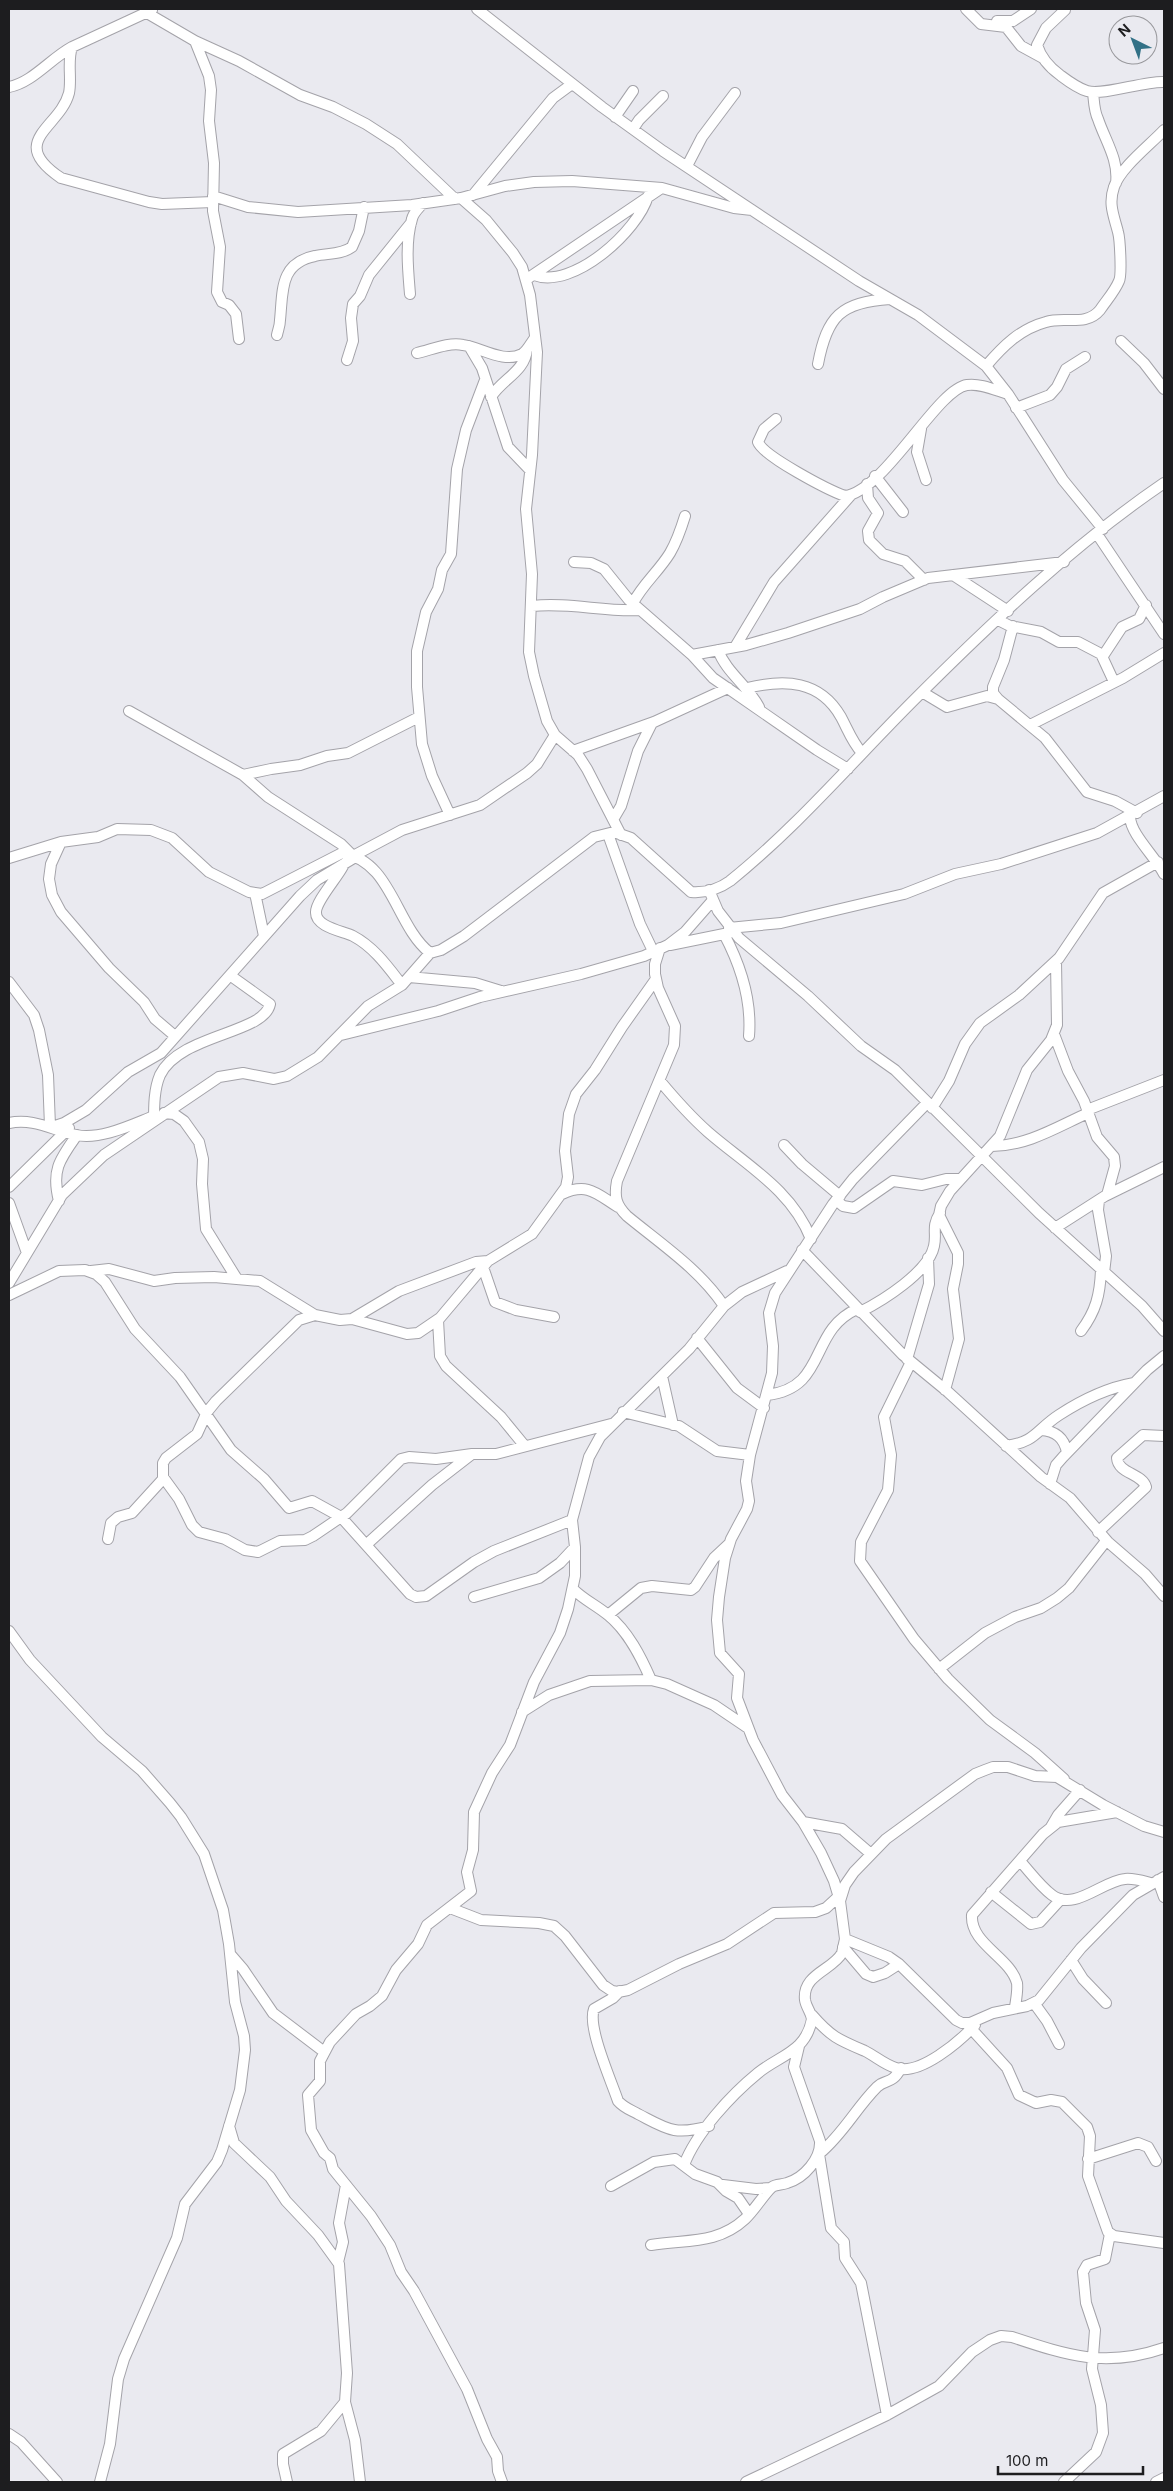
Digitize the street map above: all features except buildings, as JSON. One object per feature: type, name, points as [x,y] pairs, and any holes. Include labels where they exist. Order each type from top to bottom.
[{"type":"street","points":[[477,9],[615,117],[859,281],[918,315],[986,366],[1008,394],[1063,480],[1100,531],[1164,634]]},
{"type":"street","points":[[966,9],[978,23],[1006,27],[1021,46],[1043,58],[1059,74],[1078,87],[1093,92],[1153,81],[1164,82]]},
{"type":"street","points":[[986,25],[995,21],[1013,21],[1031,9]]},
{"type":"street","points":[[1051,9],[1060,12],[1066,9]]},
{"type":"street","points":[[1043,58],[1038,45],[1040,37],[1066,9]]},
{"type":"street","points":[[9,87],[26,82],[42,66],[72,47],[151,10],[195,41],[239,61],[300,95],[333,107],[366,124],[397,144],[503,239],[530,277],[537,368],[526,509],[532,574],[529,652],[547,721],[555,735],[573,751],[587,769],[621,834]]},
{"type":"street","points":[[195,41],[210,76],[209,121],[214,162],[213,199],[220,247],[217,292],[222,302],[229,305],[236,314],[239,339]]},
{"type":"street","points":[[72,47],[69,91],[66,101],[42,131],[36,146],[39,155],[50,170],[61,178],[149,202],[162,204],[213,199],[266,210],[298,212],[458,199],[505,186],[534,182],[598,182],[662,188],[734,208],[754,210]]},
{"type":"street","points":[[472,195],[553,98],[572,84]]},
{"type":"street","points":[[615,117],[633,91]]},
{"type":"street","points":[[986,366],[1005,344],[1032,327],[1047,321],[1079,321],[1092,316],[1100,309],[1120,280],[1119,233],[1112,213],[1111,200],[1116,183],[1111,150],[1097,119],[1093,92]]},
{"type":"street","points":[[687,166],[693,150],[712,121],[735,93]]},
{"type":"street","points":[[633,129],[639,120],[663,96]]},
{"type":"street","points":[[1116,183],[1160,140],[1164,130]]},
{"type":"street","points":[[530,277],[662,188]]},
{"type":"street","points":[[530,277],[543,279],[559,277],[579,270],[590,263],[638,217],[648,196]]},
{"type":"street","points":[[410,294],[408,252],[411,223],[414,214],[423,203]]},
{"type":"street","points":[[277,335],[284,287],[289,269],[314,256],[338,253],[352,247],[360,231],[364,208]]},
{"type":"street","points":[[347,360],[353,341],[351,318],[353,304],[360,296],[369,275],[411,223]]},
{"type":"street","points":[[818,364],[825,334],[837,317],[857,302],[890,299]]},
{"type":"street","points":[[417,353],[455,344],[469,346],[491,354],[512,356],[522,354],[534,339]]},
{"type":"street","points":[[1121,341],[1144,363],[1164,389]]},
{"type":"street","points":[[469,346],[482,368],[508,447],[530,470]]},
{"type":"street","points":[[491,397],[496,388],[524,364],[527,349]]},
{"type":"street","points":[[1016,408],[1037,402],[1050,395],[1057,387],[1066,369],[1085,357]]},
{"type":"street","points":[[450,815],[432,776],[422,744],[419,717],[418,651],[426,612],[438,589],[442,570],[452,554],[458,469],[466,430],[485,380]]},
{"type":"street","points":[[735,647],[774,582],[851,495],[876,476],[921,428],[954,388],[967,384],[976,385],[1008,394]]},
{"type":"street","points":[[776,420],[764,429],[760,436],[758,442],[764,451],[836,493],[851,495]]},
{"type":"street","points":[[921,428],[918,452],[919,462],[926,480]]},
{"type":"street","points":[[876,476],[904,512]]},
{"type":"street","points":[[618,1207],[615,1198],[616,1181],[674,1045],[675,1026],[658,988],[656,979],[655,964],[659,948],[685,932],[711,895],[809,809],[922,692],[998,620],[1100,531],[1164,483]]},
{"type":"street","points":[[867,484],[868,498],[878,513],[868,531],[869,540],[883,554],[905,561],[924,580]]},
{"type":"street","points":[[637,607],[645,583],[670,554],[685,516]]},
{"type":"street","points":[[574,562],[591,563],[604,569],[637,607],[692,655],[713,678],[817,750],[848,769]]},
{"type":"street","points":[[692,655],[735,647],[788,633],[860,609],[924,580],[1064,562]]},
{"type":"street","points":[[953,575],[1008,611]]},
{"type":"street","points":[[532,606],[558,604],[609,610],[637,607]]},
{"type":"street","points":[[1103,656],[1122,627],[1139,618],[1146,605]]},
{"type":"street","points":[[998,620],[1013,626],[1041,632],[1059,642],[1078,642],[1103,656],[1114,682]]},
{"type":"street","points":[[1013,626],[1004,660],[993,687],[994,693],[998,699],[1045,738],[1087,792],[1115,801],[1133,815],[1136,834],[1158,862],[1164,874]]},
{"type":"street","points":[[718,650],[722,661],[747,688],[761,710]]},
{"type":"street","points":[[1030,725],[1114,682],[1164,653]]},
{"type":"street","points":[[700,700],[713,678]]},
{"type":"street","points":[[747,688],[770,684],[805,685],[819,692],[837,711],[851,739],[862,754]]},
{"type":"street","points":[[573,751],[652,723],[728,688]]},
{"type":"street","points":[[922,692],[947,707],[987,696],[998,699]]},
{"type":"street","points":[[129,711],[160,726],[243,776],[268,797],[341,844],[372,867],[414,938],[430,953]]},
{"type":"street","points":[[243,776],[271,769],[300,766],[328,756],[348,753],[419,717]]},
{"type":"street","points":[[614,818],[621,806],[638,750],[652,723]]},
{"type":"street","points":[[9,1187],[86,1110],[128,1072],[161,1053],[231,976],[264,936],[317,880],[343,866],[354,855],[402,830],[480,804],[509,787],[537,764],[555,735]]},
{"type":"street","points":[[340,1035],[438,1011],[480,997],[581,974],[659,948],[729,931],[781,922],[887,899],[955,874],[1001,864],[1097,833],[1133,815],[1164,796]]},
{"type":"street","points":[[9,858],[61,842],[98,837],[117,830],[151,830],[172,838],[209,872],[235,886],[262,894],[342,853],[354,855]]},
{"type":"street","points":[[9,1283],[69,1186],[104,1155],[157,1116],[219,1077],[243,1073],[274,1079],[287,1076],[318,1057],[368,1006],[402,985],[430,953],[442,950],[464,936],[594,837],[614,832],[631,838],[691,892],[711,895],[729,931],[748,998],[750,1010],[749,1036]]},
{"type":"street","points":[[608,834],[640,924],[659,948]]},
{"type":"street","points":[[61,842],[52,864],[49,879],[52,895],[61,912],[109,968],[144,1002],[155,1019],[176,1036]]},
{"type":"street","points":[[1158,862],[1103,893],[1082,921],[1065,951],[1056,961],[1019,995],[980,1023],[970,1035],[956,1062],[949,1081],[930,1105],[838,1198],[775,1293],[769,1313],[773,1346],[772,1373],[750,1455],[746,1482],[749,1498],[747,1509],[730,1543],[721,1573],[718,1640],[720,1653],[739,1674],[737,1698],[748,1728],[782,1796],[803,1822],[829,1869],[839,1899],[844,1943],[840,1956],[818,1973],[808,1986],[805,2001],[812,2015],[826,2031],[836,2038],[897,2068],[916,2066],[959,2042],[969,2026],[983,2017],[1015,2007],[1034,2004],[1071,1960],[1133,1895],[1158,1880]]},
{"type":"street","points":[[343,866],[337,879],[320,901],[315,912],[317,918],[323,924],[365,942],[402,985]]},
{"type":"street","points":[[255,893],[264,936]]},
{"type":"street","points":[[729,931],[838,1022],[861,1046],[895,1070],[1102,1272],[1142,1306],[1164,1331]]},
{"type":"street","points":[[767,1394],[784,1393],[803,1380],[829,1332],[840,1320],[874,1305],[913,1277],[928,1258],[934,1245],[935,1221],[950,1191],[983,1157],[1000,1136],[1027,1070],[1054,1034],[1057,1025],[1056,961]]},
{"type":"street","points":[[157,1116],[157,1084],[164,1068],[174,1057],[200,1042],[232,1033],[262,1016],[269,1007],[270,1004],[231,976]]},
{"type":"street","points":[[409,977],[475,983],[504,992]]},
{"type":"street","points":[[9,1295],[59,1271],[109,1269],[154,1281],[181,1278],[237,1278],[260,1281],[314,1315],[340,1320],[352,1319],[407,1334],[418,1333],[438,1320],[486,1264],[532,1234],[562,1194],[568,1178],[565,1151],[569,1114],[576,1094],[595,1070],[622,1027],[656,979]]},
{"type":"street","points":[[9,982],[29,1006],[36,1023],[48,1074],[51,1126]]},
{"type":"street","points":[[1054,1034],[1097,1137],[1114,1158],[1113,1172],[1098,1210],[1106,1256],[1100,1293],[1096,1308],[1081,1331]]},
{"type":"street","points":[[992,1146],[1009,1146],[1028,1141],[1087,1112],[1164,1080]]},
{"type":"street","points":[[660,1081],[692,1117],[782,1193],[804,1222],[811,1239]]},
{"type":"street","points":[[51,1126],[64,1123],[86,1110]]},
{"type":"street","points":[[9,1123],[33,1122],[76,1135],[98,1134],[157,1116],[174,1114],[184,1121],[199,1142],[203,1159],[202,1184],[206,1229],[237,1278]]},
{"type":"street","points":[[59,1200],[55,1186],[57,1168],[76,1135]]},
{"type":"street","points":[[784,1145],[838,1198],[843,1206],[854,1208],[893,1181],[922,1185],[946,1179],[960,1179]]},
{"type":"street","points":[[1056,1228],[1103,1198],[1164,1167]]},
{"type":"street","points":[[1113,1172],[1122,1180],[1133,1182]]},
{"type":"street","points":[[562,1194],[571,1190],[585,1189],[596,1192],[618,1207],[690,1267],[713,1290],[724,1306]]},
{"type":"street","points":[[9,1203],[26,1253]]},
{"type":"street","points":[[940,1213],[958,1253],[958,1264],[953,1289],[959,1339],[946,1390]]},
{"type":"street","points":[[802,1250],[858,1311],[885,1334],[909,1361],[946,1390],[1006,1446],[1080,1508],[1106,1541],[1145,1574],[1164,1596]]},
{"type":"street","points":[[928,1258],[929,1284],[909,1361],[884,1417],[891,1455],[888,1490],[861,1542],[859,1552],[864,1570],[914,1639],[939,1669],[990,1720],[1080,1790],[1144,1826],[1164,1832]]},
{"type":"street","points":[[352,1319],[399,1291],[476,1262],[486,1264]]},
{"type":"street","points":[[486,1264],[495,1302],[516,1310],[554,1316]]},
{"type":"street","points":[[92,1271],[105,1282],[135,1329],[165,1360],[207,1412],[231,1450],[264,1479],[289,1508],[312,1501],[342,1517],[368,1544],[405,1589],[416,1597],[426,1596],[474,1562],[494,1551],[572,1520]]},
{"type":"street","points":[[502,2482],[498,2471],[497,2457],[487,2439],[467,2389],[414,2291],[401,2272],[382,2232],[333,2169],[330,2158],[324,2153],[309,2125],[308,2096],[320,2081],[320,2061],[323,2051],[356,2014],[377,2002],[396,1970],[418,1944],[428,1925],[471,1891],[466,1872],[473,1850],[474,1812],[492,1773],[510,1745],[534,1682],[560,1633],[573,1589],[575,1547],[572,1520],[589,1457],[600,1437],[698,1338],[724,1306],[742,1292],[788,1271]]},
{"type":"street","points":[[314,1315],[299,1320],[216,1401],[207,1412],[197,1434],[166,1458],[163,1463],[163,1477],[179,1499],[192,1525],[199,1532],[224,1538],[245,1550],[258,1552],[280,1541],[304,1540],[342,1517],[401,1459],[496,1454],[524,1445],[611,1424]]},
{"type":"street","points":[[438,1320],[439,1348],[446,1366],[501,1417],[524,1445]]},
{"type":"street","points":[[698,1338],[736,1388],[764,1408]]},
{"type":"street","points":[[1050,1484],[1056,1466],[1067,1452],[1134,1383],[1164,1356]]},
{"type":"street","points":[[662,1376],[673,1424]]},
{"type":"street","points":[[1006,1446],[1031,1440],[1059,1415],[1106,1389],[1134,1383]]},
{"type":"street","points":[[196,1399],[216,1401]]},
{"type":"street","points":[[623,1412],[673,1424],[717,1451],[750,1455]]},
{"type":"street","points":[[1041,1430],[1058,1434],[1063,1440],[1067,1452]]},
{"type":"street","points":[[1098,1532],[1146,1487],[1140,1479],[1121,1468],[1117,1458],[1143,1435],[1164,1436]]},
{"type":"street","points":[[368,1544],[432,1485],[472,1454]]},
{"type":"street","points":[[108,1539],[111,1523],[136,1509],[163,1477]]},
{"type":"street","points":[[939,1669],[985,1633],[1015,1617],[1041,1608],[1057,1598],[1069,1588],[1106,1541]]},
{"type":"street","points":[[608,1615],[641,1588],[652,1586],[691,1590],[696,1587],[714,1558],[730,1543]]},
{"type":"street","points":[[474,1597],[537,1579],[560,1563],[575,1547]]},
{"type":"street","points":[[573,1589],[587,1602],[608,1615],[640,1654],[651,1680]]},
{"type":"street","points":[[9,1631],[30,1660],[102,1737],[142,1771],[182,1817],[204,1854],[223,1910],[230,1954],[233,1994],[246,2050],[240,2090],[217,2162],[186,2204],[177,2238],[124,2358],[118,2379],[110,2444],[100,2482]]},
{"type":"street","points":[[522,1712],[549,1695],[590,1681],[651,1680],[667,1684],[714,1705],[748,1728]]},
{"type":"street","points":[[450,1908],[481,1920],[539,1923],[554,1926],[565,1936],[603,1985],[612,1992],[620,1992],[727,1944],[774,1913],[815,1912],[826,1908],[839,1899],[845,1885],[854,1872],[886,1839],[975,1774],[993,1767],[1008,1767],[1035,1776],[1057,1777],[1065,1780]]},
{"type":"street","points":[[1015,2007],[1017,1984],[1012,1974],[974,1930],[972,1915],[1050,1828],[1058,1815],[1080,1790]]},
{"type":"street","points":[[1050,1828],[1058,1822],[1117,1812]]},
{"type":"street","points":[[803,1822],[842,1829],[871,1854]]},
{"type":"street","points":[[1020,1861],[1052,1895],[1061,1899],[1069,1900],[1083,1896],[1105,1885],[1127,1878],[1158,1880]]},
{"type":"street","points":[[1158,1880],[1164,1897]]},
{"type":"street","points":[[991,1892],[1031,1924],[1040,1922],[1061,1899]]},
{"type":"street","points":[[844,1943],[866,1974],[874,1977],[886,1973],[900,1964]]},
{"type":"street","points":[[844,1943],[889,1957],[900,1964],[956,2020],[969,2026],[1007,2068],[1019,2095],[1036,2103],[1051,2100],[1062,2102],[1084,2123],[1090,2136],[1088,2171],[1103,2221],[1110,2234],[1105,2259],[1087,2266],[1083,2272],[1086,2303],[1095,2330],[1092,2360],[1095,2388],[1101,2405],[1103,2421],[1100,2444],[1096,2452],[1064,2482]]},
{"type":"street","points":[[230,1954],[243,1969],[273,2013],[323,2051]]},
{"type":"street","points":[[1071,1960],[1083,1979],[1106,2003]]},
{"type":"street","points":[[620,1992],[594,2008],[591,2018],[596,2040],[618,2101],[623,2106],[662,2127],[680,2131],[709,2126]]},
{"type":"street","points":[[1034,2004],[1047,2021],[1059,2044]]},
{"type":"street","points":[[812,2015],[810,2025],[799,2045],[794,2067],[820,2141],[820,2154],[831,2228],[844,2242],[845,2258],[861,2283],[887,2415]]},
{"type":"street","points":[[684,2165],[688,2154],[728,2101],[750,2080],[774,2062],[789,2055],[799,2045]]},
{"type":"street","points":[[719,2184],[746,2189],[771,2188],[789,2182],[801,2174],[837,2139],[876,2088],[893,2080],[901,2068]]},
{"type":"street","points":[[229,2125],[234,2143],[270,2176],[286,2201],[318,2235],[338,2262]]},
{"type":"street","points":[[1088,2159],[1138,2144],[1148,2147],[1156,2161]]},
{"type":"street","points":[[611,2186],[660,2160],[674,2159],[697,2175],[709,2178],[719,2184],[726,2192],[738,2198],[749,2214]]},
{"type":"street","points":[[346,2185],[339,2223],[343,2242],[338,2262],[346,2373],[345,2402],[355,2440],[360,2482]]},
{"type":"street","points":[[651,2245],[698,2242],[727,2230],[744,2220],[771,2188]]},
{"type":"street","points":[[1110,2234],[1164,2243]]},
{"type":"street","points":[[746,2482],[887,2415],[940,2386],[972,2352],[1001,2336],[1012,2337],[1092,2360],[1120,2358],[1164,2348]]},
{"type":"street","points":[[287,2482],[282,2464],[283,2454],[321,2431],[345,2402]]},
{"type":"street","points":[[9,2434],[21,2442],[57,2482]]},
{"type":"street","points":[[1156,2482],[1164,2478]]}]
